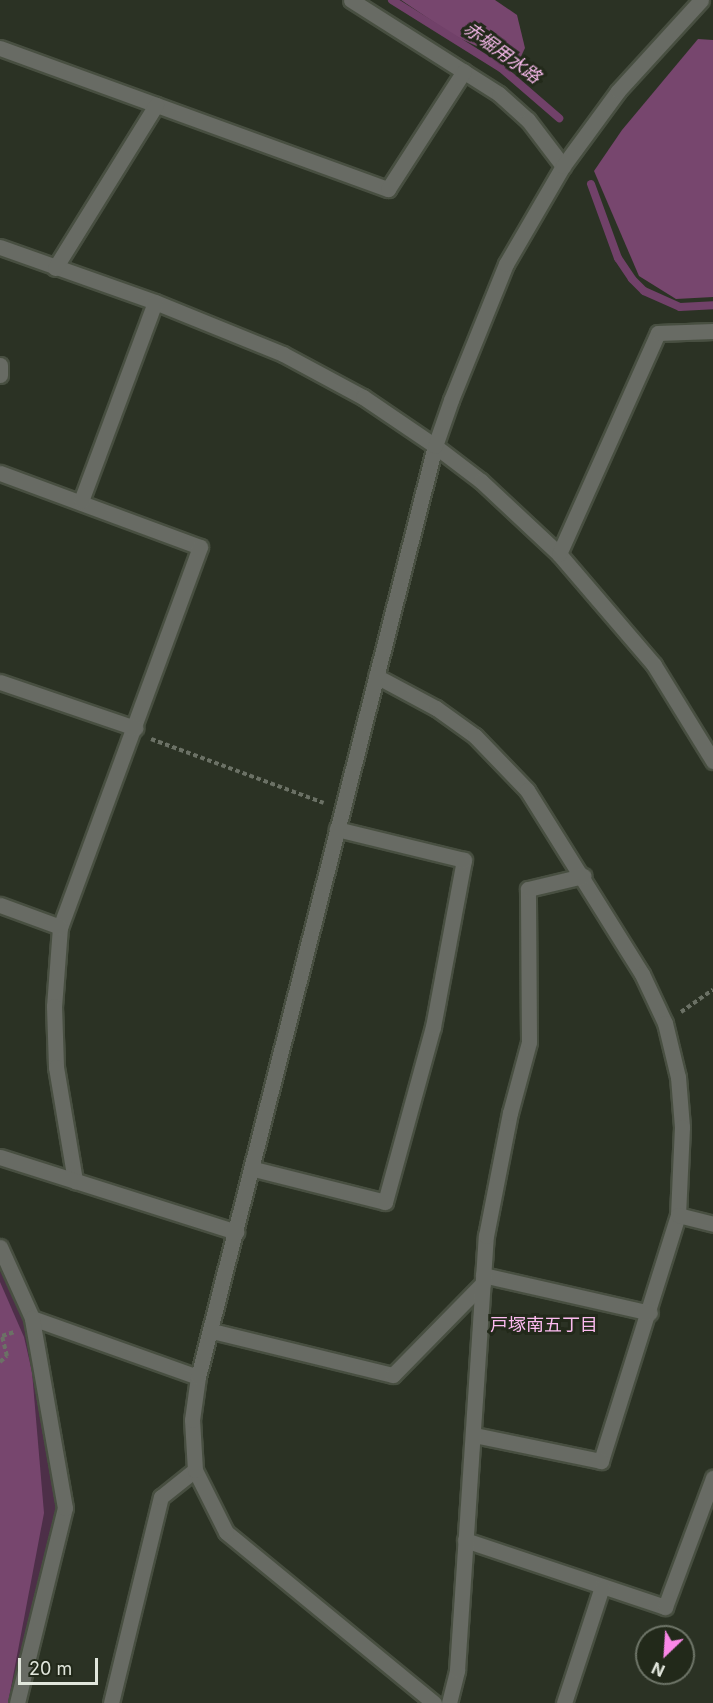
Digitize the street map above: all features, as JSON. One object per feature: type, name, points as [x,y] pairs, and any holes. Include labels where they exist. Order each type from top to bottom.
[{"type":"street","points":[[351,0],[499,94],[528,120],[562,166]]},
{"type":"street","points":[[434,1703],[226,1532],[195,1470],[192,1420],[198,1377],[254,1169],[337,829],[435,446],[481,320],[506,264],[562,166],[618,91],[700,0]]},
{"type":"street","points":[[0,48],[388,189],[464,71]]},
{"type":"street","points":[[55,267],[156,105]]},
{"type":"street","points":[[0,248],[155,302],[283,354],[363,397],[435,446],[481,481],[559,554],[654,665],[713,761]]},
{"type":"street","points":[[81,501],[155,302]]},
{"type":"street","points":[[559,554],[658,333],[713,331]]},
{"type":"street","points":[[0,365],[0,375]]},
{"type":"street","points":[[0,473],[201,547],[139,732],[60,927],[54,1006],[57,1067],[75,1181]]},
{"type":"street","points":[[376,676],[436,708],[504,762],[527,790],[621,934],[665,1023],[678,1077],[682,1126],[678,1215],[650,1313],[601,1461],[474,1435]]},
{"type":"street","points":[[0,682],[139,732]]},
{"type":"street","points":[[254,1169],[385,1202],[433,1027],[464,861],[337,829]]},
{"type":"street","points":[[449,1703],[457,1670],[483,1279],[490,1207],[529,1042],[528,889],[583,876]]},
{"type":"street","points":[[0,905],[60,927]]},
{"type":"street","points":[[0,1157],[236,1232]]},
{"type":"street","points":[[678,1215],[713,1224]]},
{"type":"street","points":[[0,1247],[27,1324],[65,1508],[17,1703]]},
{"type":"street","points":[[483,1279],[650,1313]]},
{"type":"street","points":[[212,1330],[393,1375],[483,1279]]},
{"type":"street","points":[[27,1324],[198,1377]]},
{"type":"street","points":[[111,1703],[161,1497],[195,1470]]},
{"type":"street","points":[[465,1539],[602,1587],[665,1606],[713,1478]]},
{"type":"street","points":[[564,1703],[602,1587]]},
{"type":"path","points":[[139,732],[330,805]]},
{"type":"path","points":[[665,1023],[713,990]]},
{"type":"path","points":[[0,1362],[7,1356],[2,1336],[27,1324]]},
{"type":"shaded area","points":[[401,0],[495,0],[517,15],[525,48],[517,65],[453,35]]},
{"type":"shaded area","points":[[698,39],[713,40],[713,297],[676,299],[639,276],[594,171],[622,130]]},
{"type":"shaded area","points":[[0,1271],[24,1320],[58,1508],[9,1703],[0,1703]]},
{"type":"shaded area","points":[[0,1282],[24,1337],[32,1372],[44,1513],[8,1703],[0,1703]]},
{"type":"waterway","name":"赤堀用水路","points":[[392,0],[501,68],[559,118]]},
{"type":"waterway","name":"赤堀用水路","points":[[591,184],[618,258],[632,279],[644,291],[680,307],[713,305]]},
{"type":"district","name":"戸塚南五丁目","points":[[544,1325]]}]
